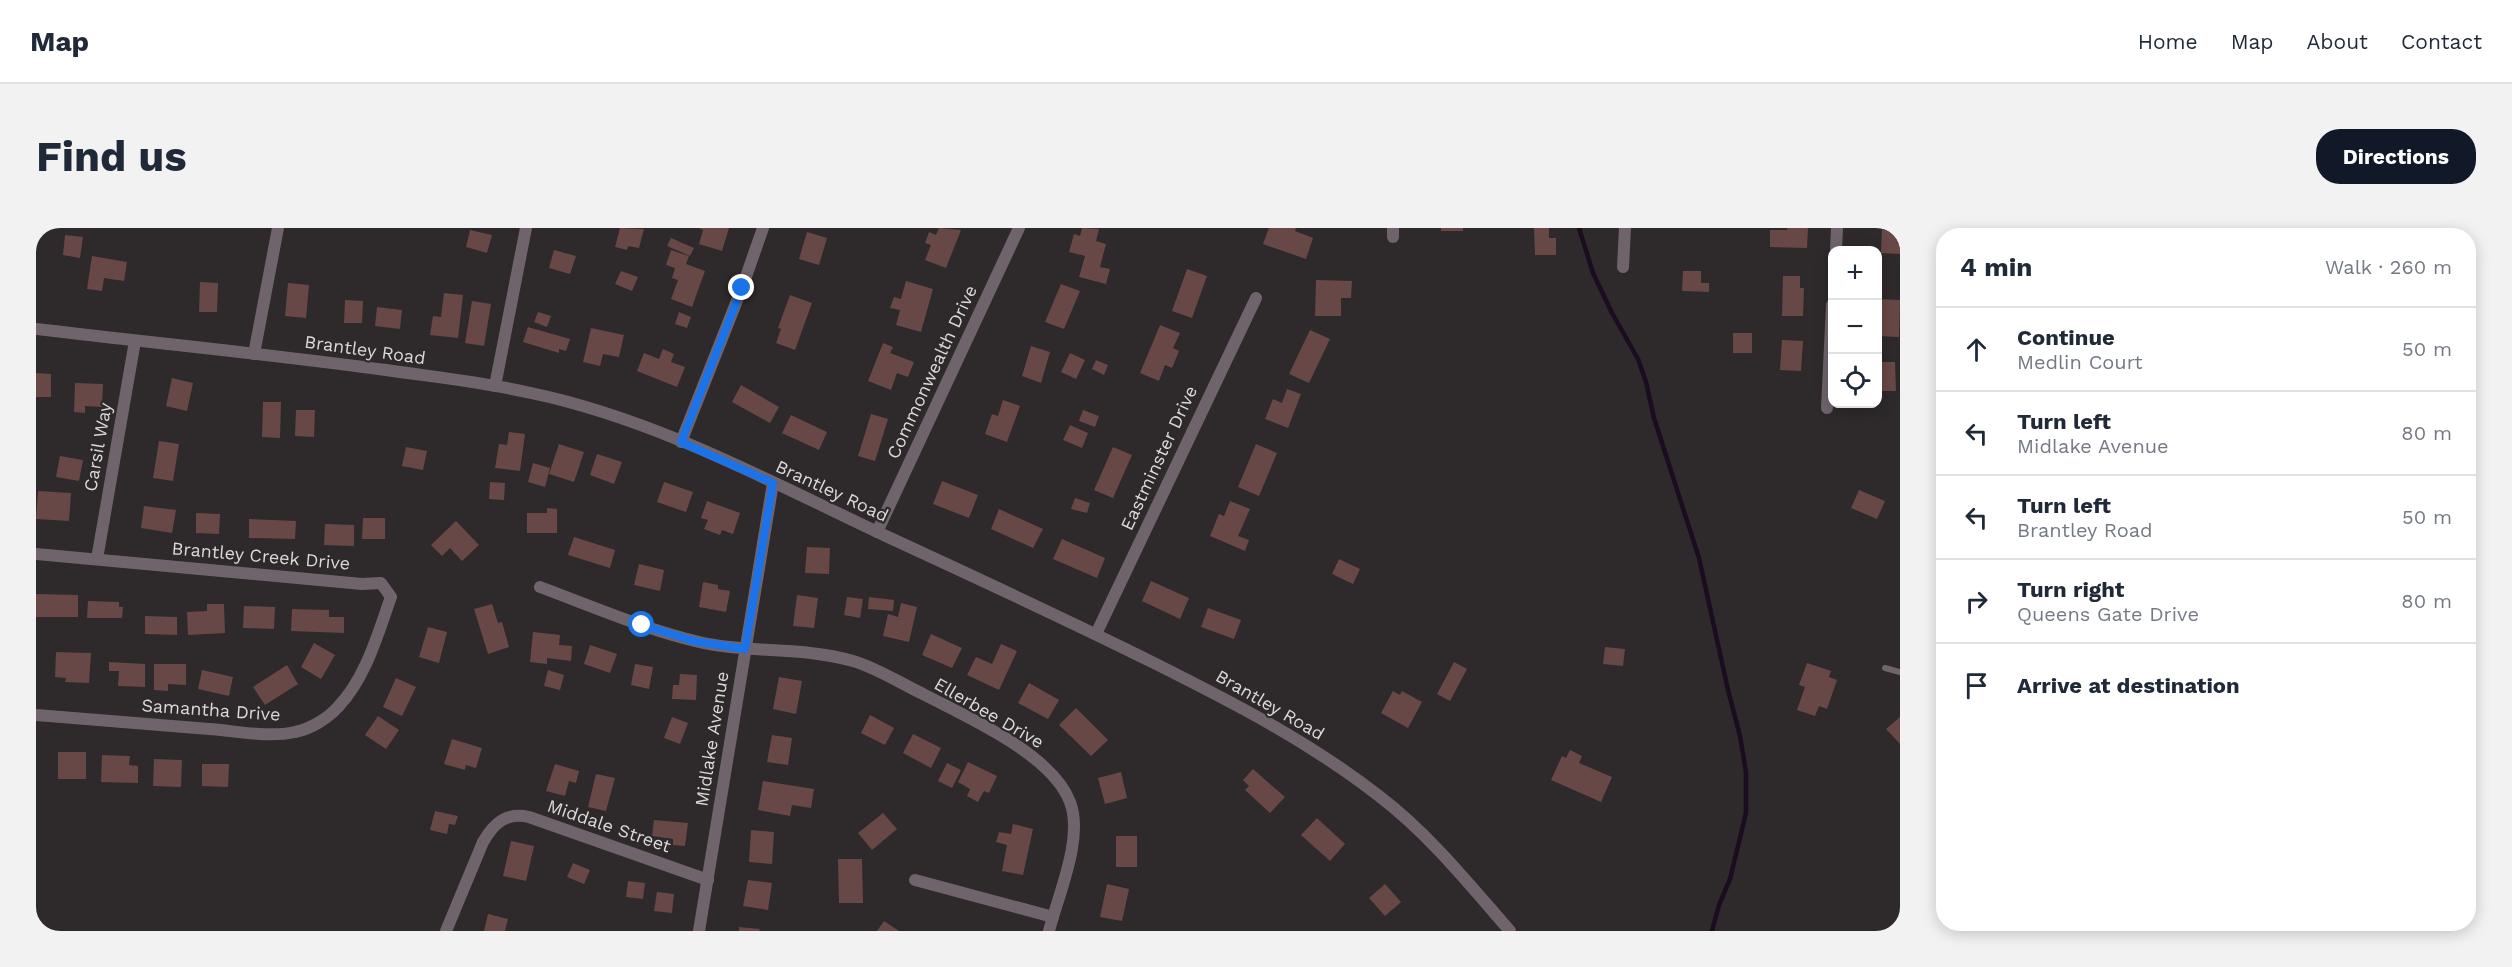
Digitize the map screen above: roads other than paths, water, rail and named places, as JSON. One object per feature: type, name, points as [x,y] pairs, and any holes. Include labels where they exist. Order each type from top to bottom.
[{"type":"street","points":[[254,354],[278,228]]},
{"type":"street","points":[[495,386],[526,228]]},
{"type":"street","points":[[681,442],[763,228]]},
{"type":"street","name":"Commonwealth Drive","points":[[877,532],[1019,228]]},
{"type":"street","points":[[1623,267],[1625,228]]},
{"type":"street","points":[[1836,246],[1838,228]]},
{"type":"street","name":"Eastminster Drive","points":[[1096,634],[1256,298]]},
{"type":"street","name":"Brantley Road","points":[[36,328],[254,354],[535,393],[604,414],[681,442],[1096,634],[1233,702],[1321,754],[1380,797],[1408,821],[1460,874],[1510,931]]},
{"type":"street","name":"Carsil Way","points":[[97,559],[135,340]]},
{"type":"street","points":[[1827,408],[1830,354]]},
{"type":"street","name":"Midlake Avenue","points":[[699,931],[773,483]]},
{"type":"street","name":"Brantley Creek Drive","points":[[36,554],[362,584],[381,583],[391,597],[359,676]]},
{"type":"street","name":"Ellerbee Drive","points":[[540,587],[642,625],[694,641],[853,661],[980,724],[1034,758],[1064,789],[1073,815],[1072,848],[1049,931]]},
{"type":"street","name":"Samantha Drive","points":[[36,715],[277,734],[297,732],[315,724],[337,709],[350,693],[359,676]]},
{"type":"street","name":"Middale Street","points":[[446,931],[483,842],[498,822],[507,816],[529,817],[708,880]]},
{"type":"street","points":[[915,880],[1053,917]]},
{"type":"lane","points":[[1885,668],[1900,672]]},
{"type":"waterway","points":[[1579,228],[1593,273],[1638,359],[1646,382],[1654,418],[1699,558],[1740,736],[1746,772],[1746,813],[1730,879],[1719,905],[1712,931]]}]
